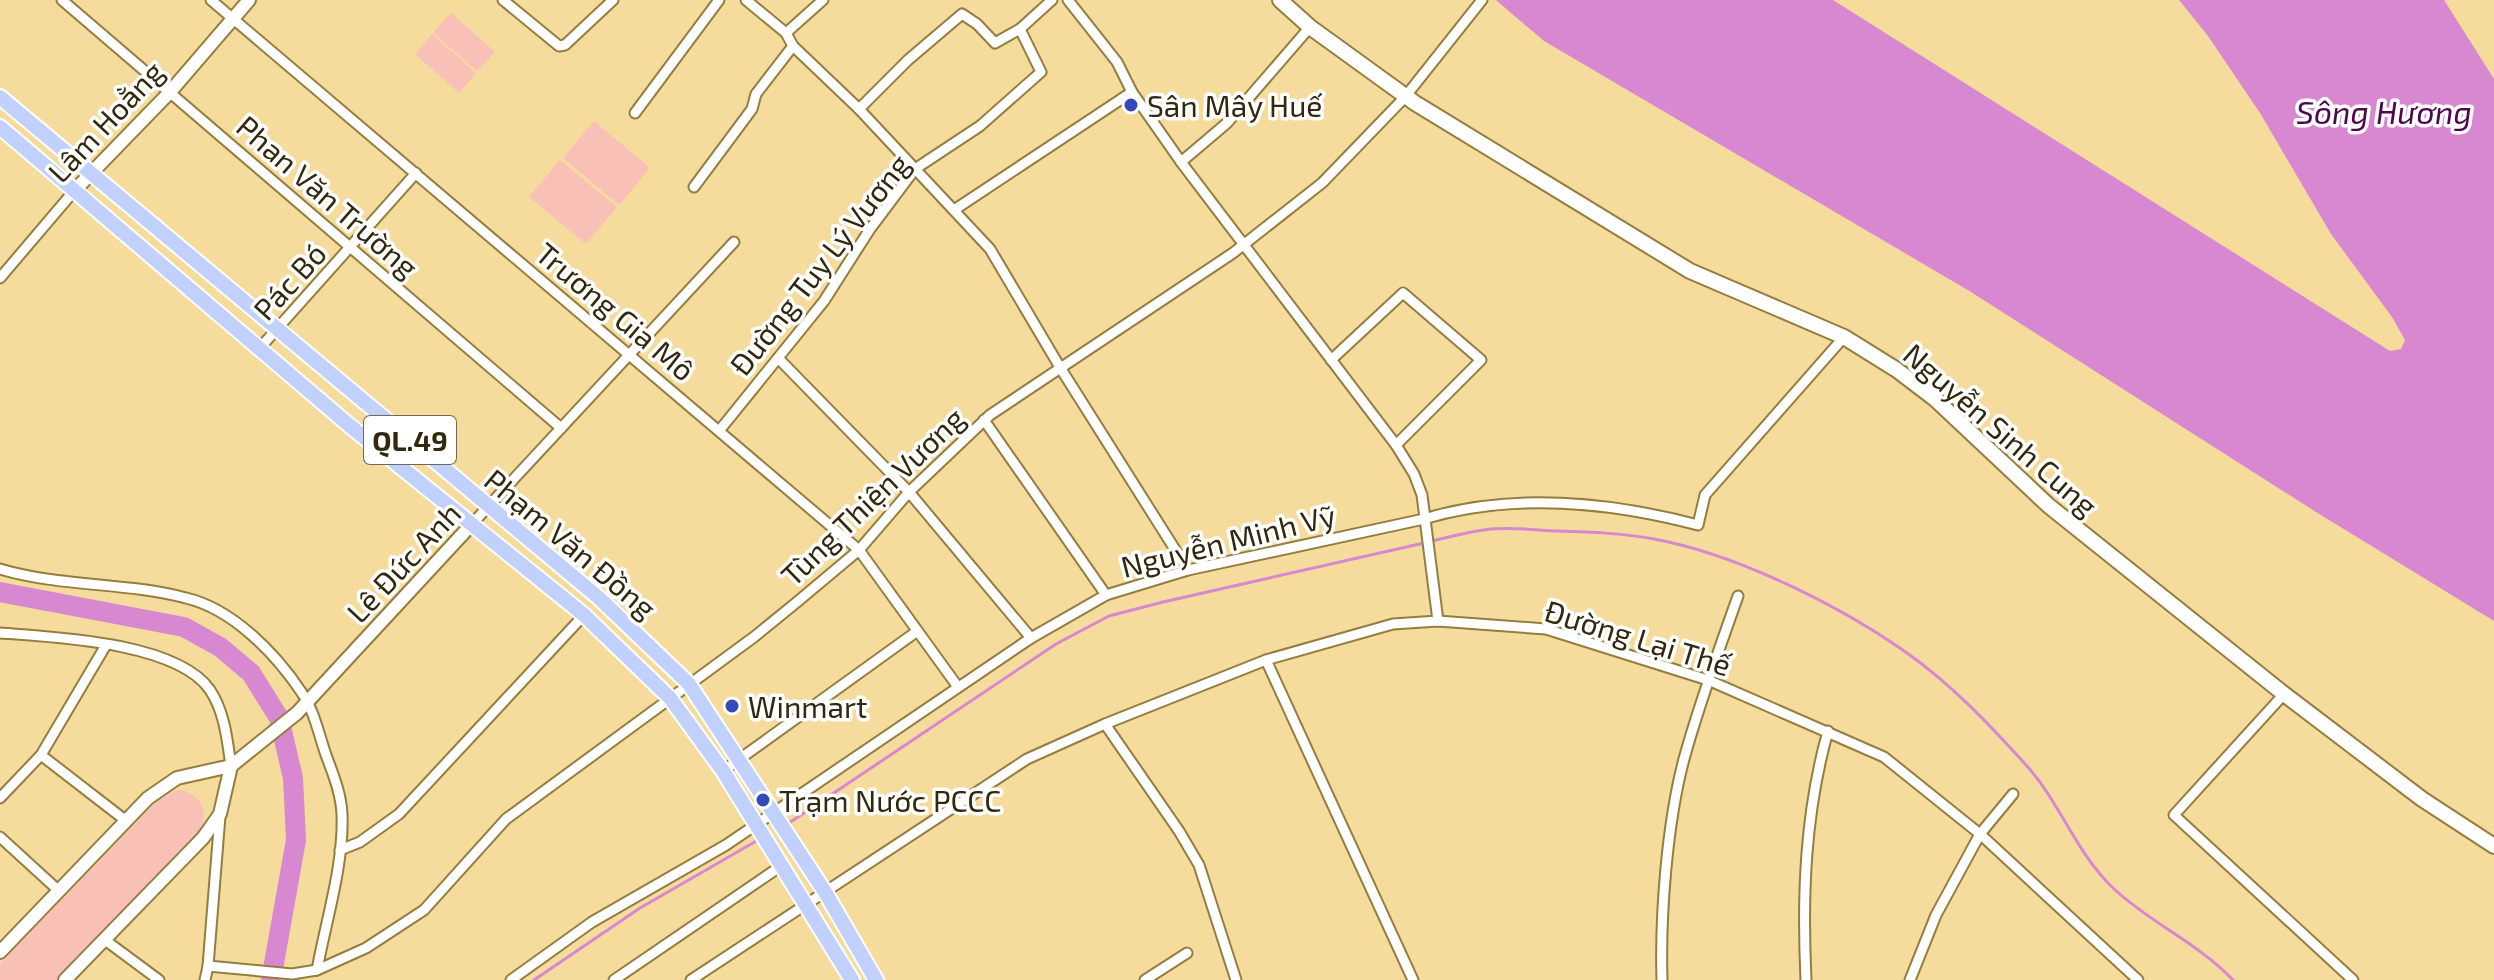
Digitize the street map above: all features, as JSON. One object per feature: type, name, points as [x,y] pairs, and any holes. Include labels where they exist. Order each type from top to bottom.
[{"type":"main road","name":"Nguyễn Sinh Cung","points":[[1280,0],[1310,27],[1405,97],[1690,271],[1844,337],[1897,370],[1935,399],[2049,506],[2284,694],[2422,799],[2494,846]]},
{"type":"main road","name":"Phạm Văn Đồng","points":[[0,97],[599,598],[689,684],[741,759],[876,980]]},
{"type":"main road","name":"Phạm Văn Đồng","points":[[0,127],[259,349],[584,615],[670,698],[723,771],[852,980]]},
{"type":"street","name":"Phan Văn Trường","points":[[62,0],[561,428]]},
{"type":"street","name":"Trương Gia Mô","points":[[211,0],[859,550],[958,687]]},
{"type":"street","name":"Lâm Hoằng","points":[[0,278],[90,173],[170,92],[249,0]]},
{"type":"street","points":[[503,0],[559,46],[565,45],[613,0]]},
{"type":"street","points":[[635,113],[719,0]]},
{"type":"street","points":[[746,0],[786,33],[793,46],[859,109],[990,249],[1061,369],[1188,570]]},
{"type":"street","points":[[786,33],[823,0]]},
{"type":"street","points":[[859,109],[908,60],[962,14],[995,43],[1020,29],[1052,0]]},
{"type":"street","points":[[1068,0],[1117,62],[1132,92],[1181,162],[1396,445],[1414,474],[1422,495],[1438,621]]},
{"type":"street","name":"Tùng Thiện Vương","points":[[208,966],[294,976],[317,970],[366,948],[424,910],[506,819],[754,637],[859,550],[909,492],[984,420],[1245,244],[1322,183],[1405,97],[1482,0]]},
{"type":"street","points":[[1181,162],[1227,123],[1310,27]]},
{"type":"street","name":"Đường Tuy Lý Vương","points":[[719,431],[824,301],[870,229],[915,169],[980,126],[1041,72],[1020,29]]},
{"type":"street","points":[[694,187],[752,109],[756,94],[793,46]]},
{"type":"street","points":[[954,210],[1132,92]]},
{"type":"street","name":"Pác Bó","points":[[259,349],[416,173]]},
{"type":"street","name":"Lê Đức Anh","points":[[0,952],[148,798],[177,778],[231,766],[308,704],[734,242]]},
{"type":"street","points":[[1331,360],[1403,293],[1481,360],[1396,445]]},
{"type":"street","name":"Nguyễn Minh Vỹ","points":[[511,980],[592,922],[726,845],[762,834],[857,758],[958,687],[1031,638],[1106,595],[1188,570],[1454,510],[1541,503],[1618,507],[1698,525],[1705,495],[1844,337]]},
{"type":"street","points":[[778,358],[909,492],[1031,638]]},
{"type":"street","points":[[984,420],[1106,595]]},
{"type":"street","points":[[0,569],[30,576],[172,595],[208,605],[264,647],[303,694],[337,788],[342,814],[340,850],[317,970]]},
{"type":"street","points":[[1662,980],[1661,951],[1674,808],[1684,761],[1708,680],[1738,596]]},
{"type":"street","points":[[340,850],[360,842],[399,814],[584,615]]},
{"type":"street","name":"Đường Lại Thế","points":[[691,980],[1027,759],[1105,724],[1266,660],[1393,624],[1438,621],[1546,629],[1708,680],[1884,757],[1980,834],[2138,980]]},
{"type":"street","points":[[723,771],[916,632]]},
{"type":"street","points":[[0,633],[55,635],[166,659],[192,670],[209,689],[224,717],[231,766],[220,814],[205,980]]},
{"type":"street","points":[[0,798],[41,755],[106,645]]},
{"type":"street","points":[[1266,660],[1413,980]]},
{"type":"street","points":[[2284,694],[2174,815],[2353,980]]},
{"type":"street","points":[[1105,724],[1199,865],[1236,980]]},
{"type":"street","points":[[1806,980],[1804,866],[1817,770],[1828,731]]},
{"type":"street","points":[[41,755],[125,820]]},
{"type":"street","points":[[1910,980],[1936,915],[1980,834],[2013,794]]},
{"type":"street","points":[[65,980],[203,838],[220,814]]},
{"type":"street","points":[[0,837],[58,890]]},
{"type":"street","points":[[619,979],[781,866]]},
{"type":"street","points":[[105,940],[159,980]]},
{"type":"street","points":[[1148,979],[1187,953]]},
{"type":"shaded area","points":[[451,13],[495,52],[477,71],[433,33]]},
{"type":"shaded area","points":[[432,34],[476,73],[459,93],[415,54]]},
{"type":"shaded area","points":[[594,121],[650,168],[619,205],[563,158]]},
{"type":"shaded area","points":[[560,160],[617,207],[586,244],[529,197]]},
{"type":"shaded area","points":[[177,790],[192,795],[201,805],[204,818],[199,833],[57,980],[0,980],[0,964],[157,801]]},
{"type":"water","name":"Sông Hương","points":[[1496,0],[1833,0],[2390,351],[2401,349],[2405,340],[2392,317],[2331,234],[2260,113],[2208,36],[2179,0],[2444,0],[2494,79],[2494,621],[2316,512],[1971,292],[1544,41]]},
{"type":"waterway","points":[[1431,541],[1507,528],[1630,535],[1719,556],[1819,600],[1907,653],[1970,706],[2038,779],[2089,859],[2113,888],[2205,955],[2233,980]]},
{"type":"waterway","points":[[786,825],[1056,644],[1109,616],[1424,543]]},
{"type":"waterway","points":[[0,592],[184,627],[220,647],[251,673],[279,718],[293,778],[296,840],[271,980]]},
{"type":"waterway","points":[[534,980],[640,908],[758,840]]},
{"type":"place","name":"Sân Mây Huế","points":[[1131,105]]},
{"type":"place","name":"Winmart","points":[[732,706]]},
{"type":"place","name":"Trạm Nước PCCC","points":[[763,800]]}]
